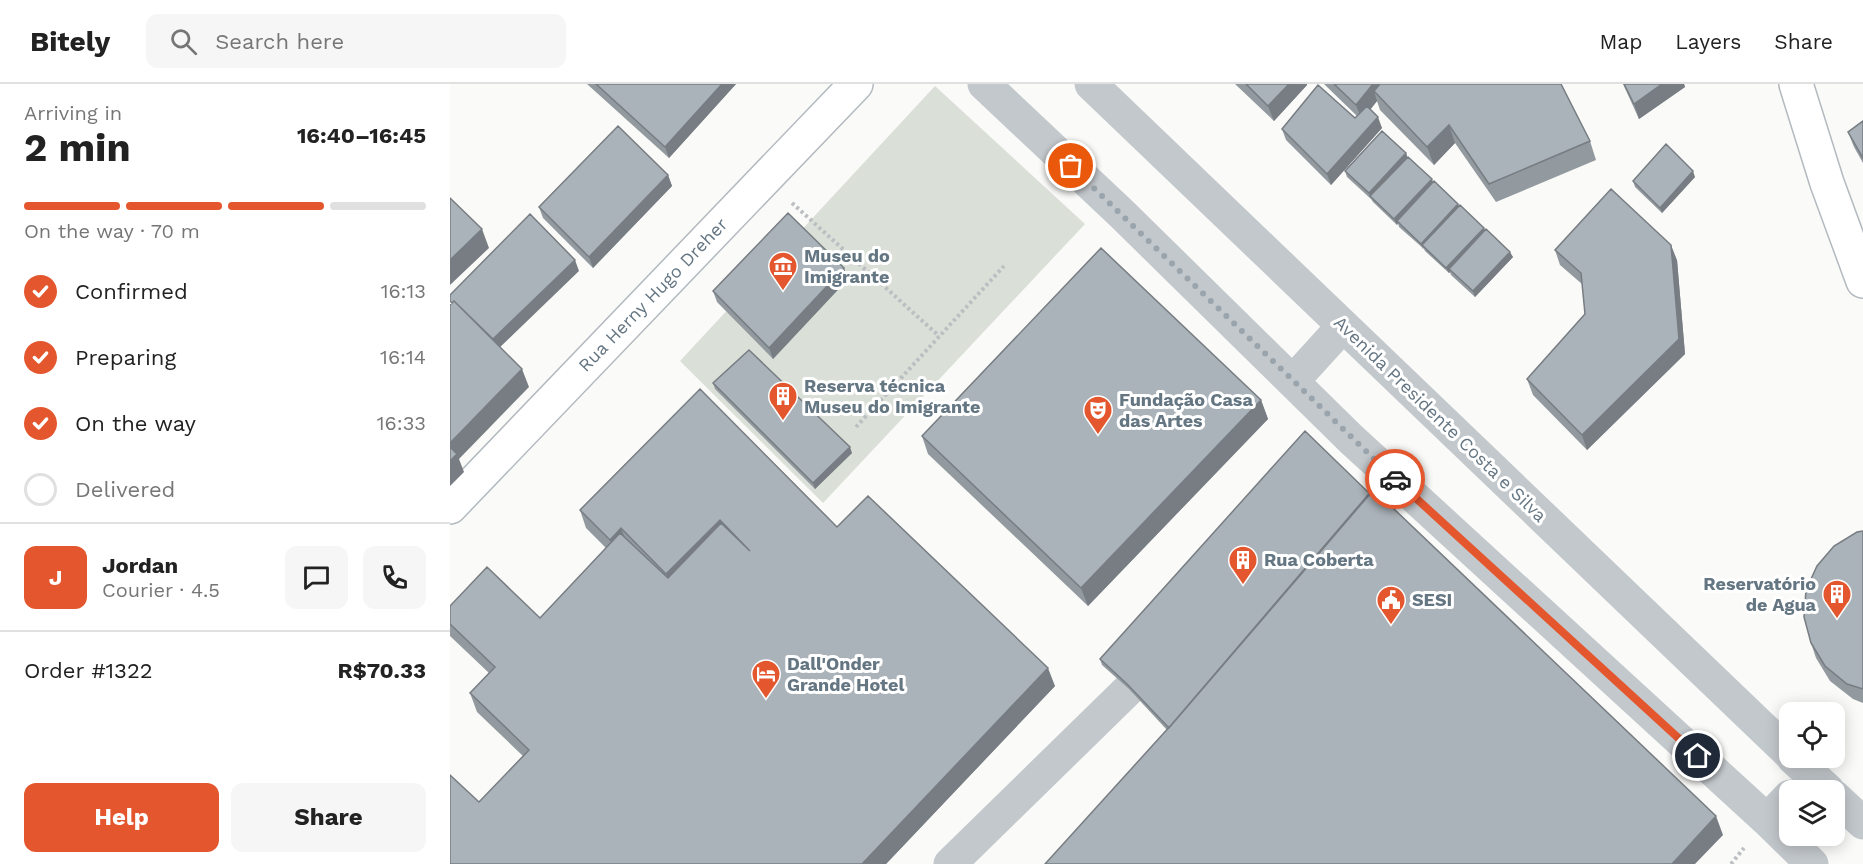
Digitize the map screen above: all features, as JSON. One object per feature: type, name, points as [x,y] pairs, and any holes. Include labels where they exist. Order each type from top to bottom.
[{"type":"main road","name":"Rua Herny Hugo Dreher","points":[[450,507],[856,84]]},
{"type":"main road","points":[[1796,84],[1827,183],[1863,281]]},
{"type":"street","points":[[984,84],[1122,214],[1352,438],[1812,864]]},
{"type":"street","name":"Avenida Presidente Costa e Silva","points":[[1091,84],[1343,326],[1801,777]]},
{"type":"street","points":[[1293,381],[1343,326]]},
{"type":"street","points":[[950,864],[1129,689]]},
{"type":"street","points":[[1767,820],[1801,777]]},
{"type":"street","points":[[1845,806],[1863,823]]},
{"type":"path","points":[[765,178],[939,336]]},
{"type":"path","points":[[856,427],[1004,266]]},
{"type":"shaded area","points":[[935,86],[1085,224],[823,503],[680,361]]},
{"type":"building","points":[[596,84],[722,84],[665,147]]},
{"type":"building","points":[[1246,84],[1289,84],[1268,106]]},
{"type":"building","points":[[1334,84],[1373,84],[1356,105]]},
{"type":"building","points":[[1380,84],[1561,84],[1590,141],[1489,184],[1449,125],[1427,147],[1374,91]]},
{"type":"building","points":[[1624,84],[1662,84],[1634,104]]},
{"type":"building","points":[[1318,85],[1355,118],[1367,106],[1378,117],[1327,174],[1282,129]]},
{"type":"building","points":[[1863,121],[1863,158],[1848,132]]},
{"type":"building","points":[[618,126],[668,175],[589,257],[539,207]]},
{"type":"building","points":[[1382,131],[1406,153],[1369,193],[1345,171]]},
{"type":"building","points":[[1666,144],[1693,171],[1660,208],[1633,181]]},
{"type":"building","points":[[1408,157],[1432,179],[1394,219],[1370,196]]},
{"type":"building","points":[[1434,181],[1458,204],[1421,244],[1397,221]]},
{"type":"building","points":[[1611,189],[1671,245],[1679,339],[1582,435],[1527,379],[1585,314],[1581,273],[1555,250]]},
{"type":"building","points":[[450,198],[482,229],[450,260]]},
{"type":"building","points":[[1460,205],[1484,228],[1446,268],[1422,245]]},
{"type":"building","name":"Museu do Imigrante","points":[[788,213],[844,268],[769,348],[713,291]]},
{"type":"building","points":[[530,214],[575,260],[493,339],[454,301],[452,303],[450,301],[450,295]]},
{"type":"building","points":[[1486,229],[1510,252],[1473,291],[1449,269]]},
{"type":"building","name":"Fundação Casa das Artes","points":[[1101,248],[1261,400],[1081,588],[922,436]]},
{"type":"building","points":[[454,301],[522,369],[450,443],[450,305]]},
{"type":"building","name":"Reserva técnica Museu do Imigrante","points":[[749,350],[850,447],[813,483],[713,383]]},
{"type":"building","name":"Dall'Onder Grande Hotel","points":[[700,389],[837,527],[868,496],[1048,668],[862,864],[450,864],[450,775],[479,802],[529,750],[470,693],[495,667],[450,624],[450,606],[487,567],[540,618],[620,533],[668,578],[721,523],[750,551],[720,520],[666,574],[621,528],[610,540],[580,510]]},
{"type":"building","name":"Rua Coberta","points":[[1305,431],[1370,494],[1169,728],[1100,659]]},
{"type":"building","points":[[450,447],[457,454],[450,461]]},
{"type":"building","name":"SESI","points":[[1373,489],[1716,816],[1672,864],[1045,864],[1172,724]]},
{"type":"building","name":"Reservatório de Agua","points":[[1863,531],[1863,689],[1847,684],[1825,666],[1811,643],[1804,617],[1806,590],[1817,566],[1834,546],[1857,532]]},
{"type":"way so far","points":[[1071,166],[1395,479]]},
{"type":"place","name":"Museu do Imigrante","points":[[783,292]]},
{"type":"place","name":"Reserva técnica Museu do Imigrante","points":[[783,422]]},
{"type":"place","name":"Fundação Casa das Artes","points":[[1098,436]]},
{"type":"place","name":"Rua Coberta","points":[[1243,586]]},
{"type":"place","name":"Reservatório de Agua","points":[[1837,620]]},
{"type":"place","name":"SESI","points":[[1391,626]]},
{"type":"place","name":"Dall'Onder Grande Hotel","points":[[766,700]]},
{"type":"route","points":[[1395,479],[1698,756]]}]
